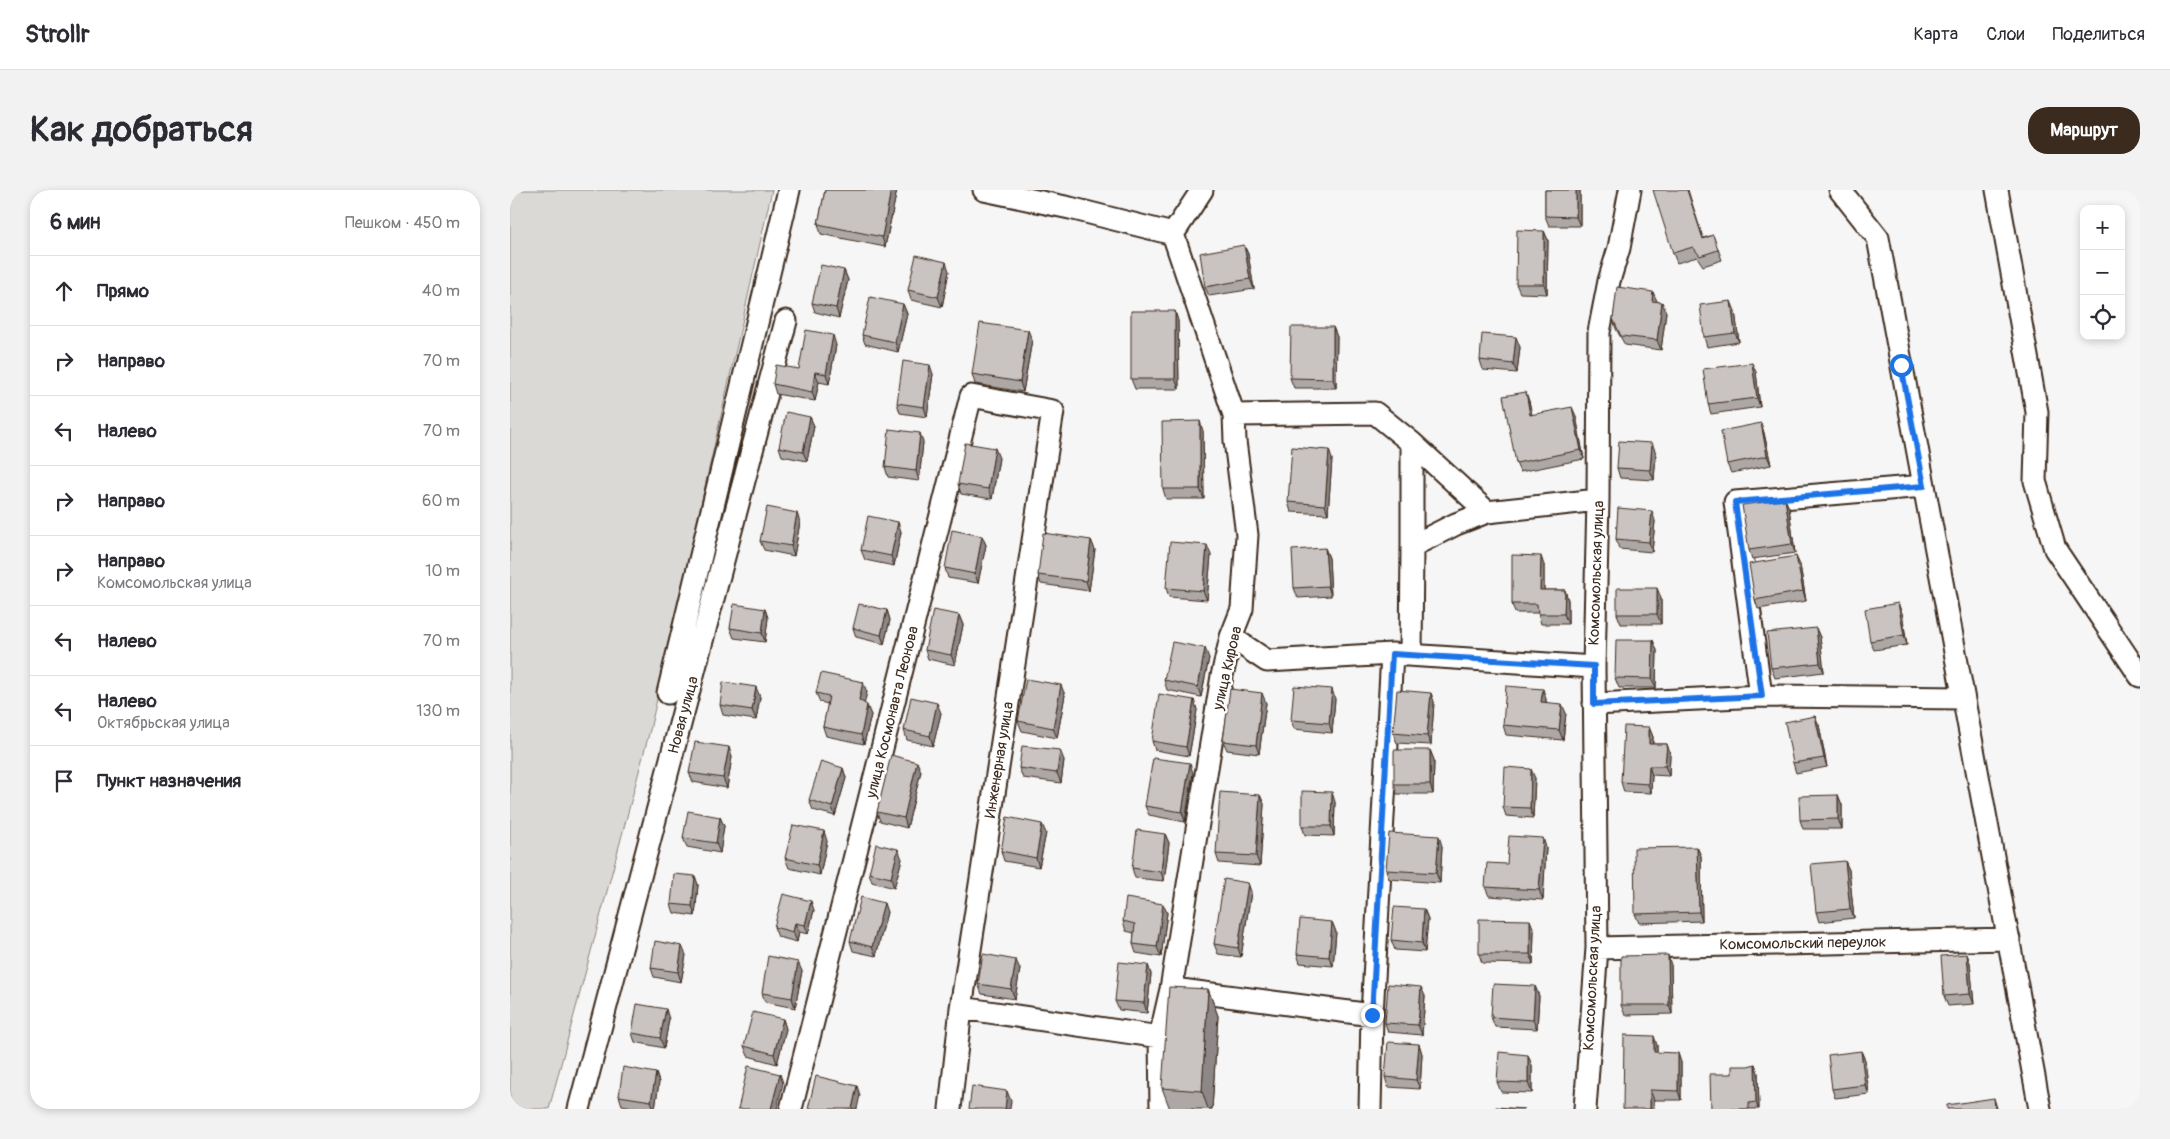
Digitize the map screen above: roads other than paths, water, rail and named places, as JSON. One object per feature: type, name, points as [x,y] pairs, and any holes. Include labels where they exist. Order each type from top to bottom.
[{"type":"street","points":[[668,693],[789,190]]},
{"type":"street","points":[[984,190],[1074,199],[1173,234],[1202,190]]},
{"type":"street","name":"Комсомольская улица","points":[[1585,1109],[1597,948],[1594,666],[1598,500],[1599,332],[1609,280],[1619,248],[1630,190]]},
{"type":"street","points":[[1840,190],[1878,238],[2040,1109]]},
{"type":"street","points":[[1997,190],[2036,412],[2035,481],[2055,549],[2140,676]]},
{"type":"street","name":"улица Кирова","points":[[1161,1109],[1160,1037],[1171,989],[1222,676],[1231,637],[1242,609],[1247,535],[1235,441],[1234,415],[1173,234]]},
{"type":"street","name":"Новая улица","points":[[579,1109],[786,321]]},
{"type":"street","name":"улица Космонавта Леонова","points":[[791,1109],[971,396],[1053,411]]},
{"type":"street","name":"Инженерная улица","points":[[950,1109],[961,1008],[1053,411]]},
{"type":"street","points":[[1234,415],[1375,413],[1412,443],[1487,512]]},
{"type":"street","points":[[1370,1109],[1372,1015],[1412,546],[1412,443]]},
{"type":"street","points":[[1762,696],[1735,502],[1924,486]]},
{"type":"street","points":[[1412,546],[1456,524],[1487,512],[1598,500]]},
{"type":"street","points":[[1231,637],[1267,661],[1402,654],[1594,666]]},
{"type":"street","points":[[1594,704],[1762,696],[1963,698]]},
{"type":"street","name":"Комсомольский переулок","points":[[1597,948],[2009,939]]},
{"type":"street","points":[[1171,989],[1372,1015]]},
{"type":"street","points":[[961,1008],[1160,1037]]}]
